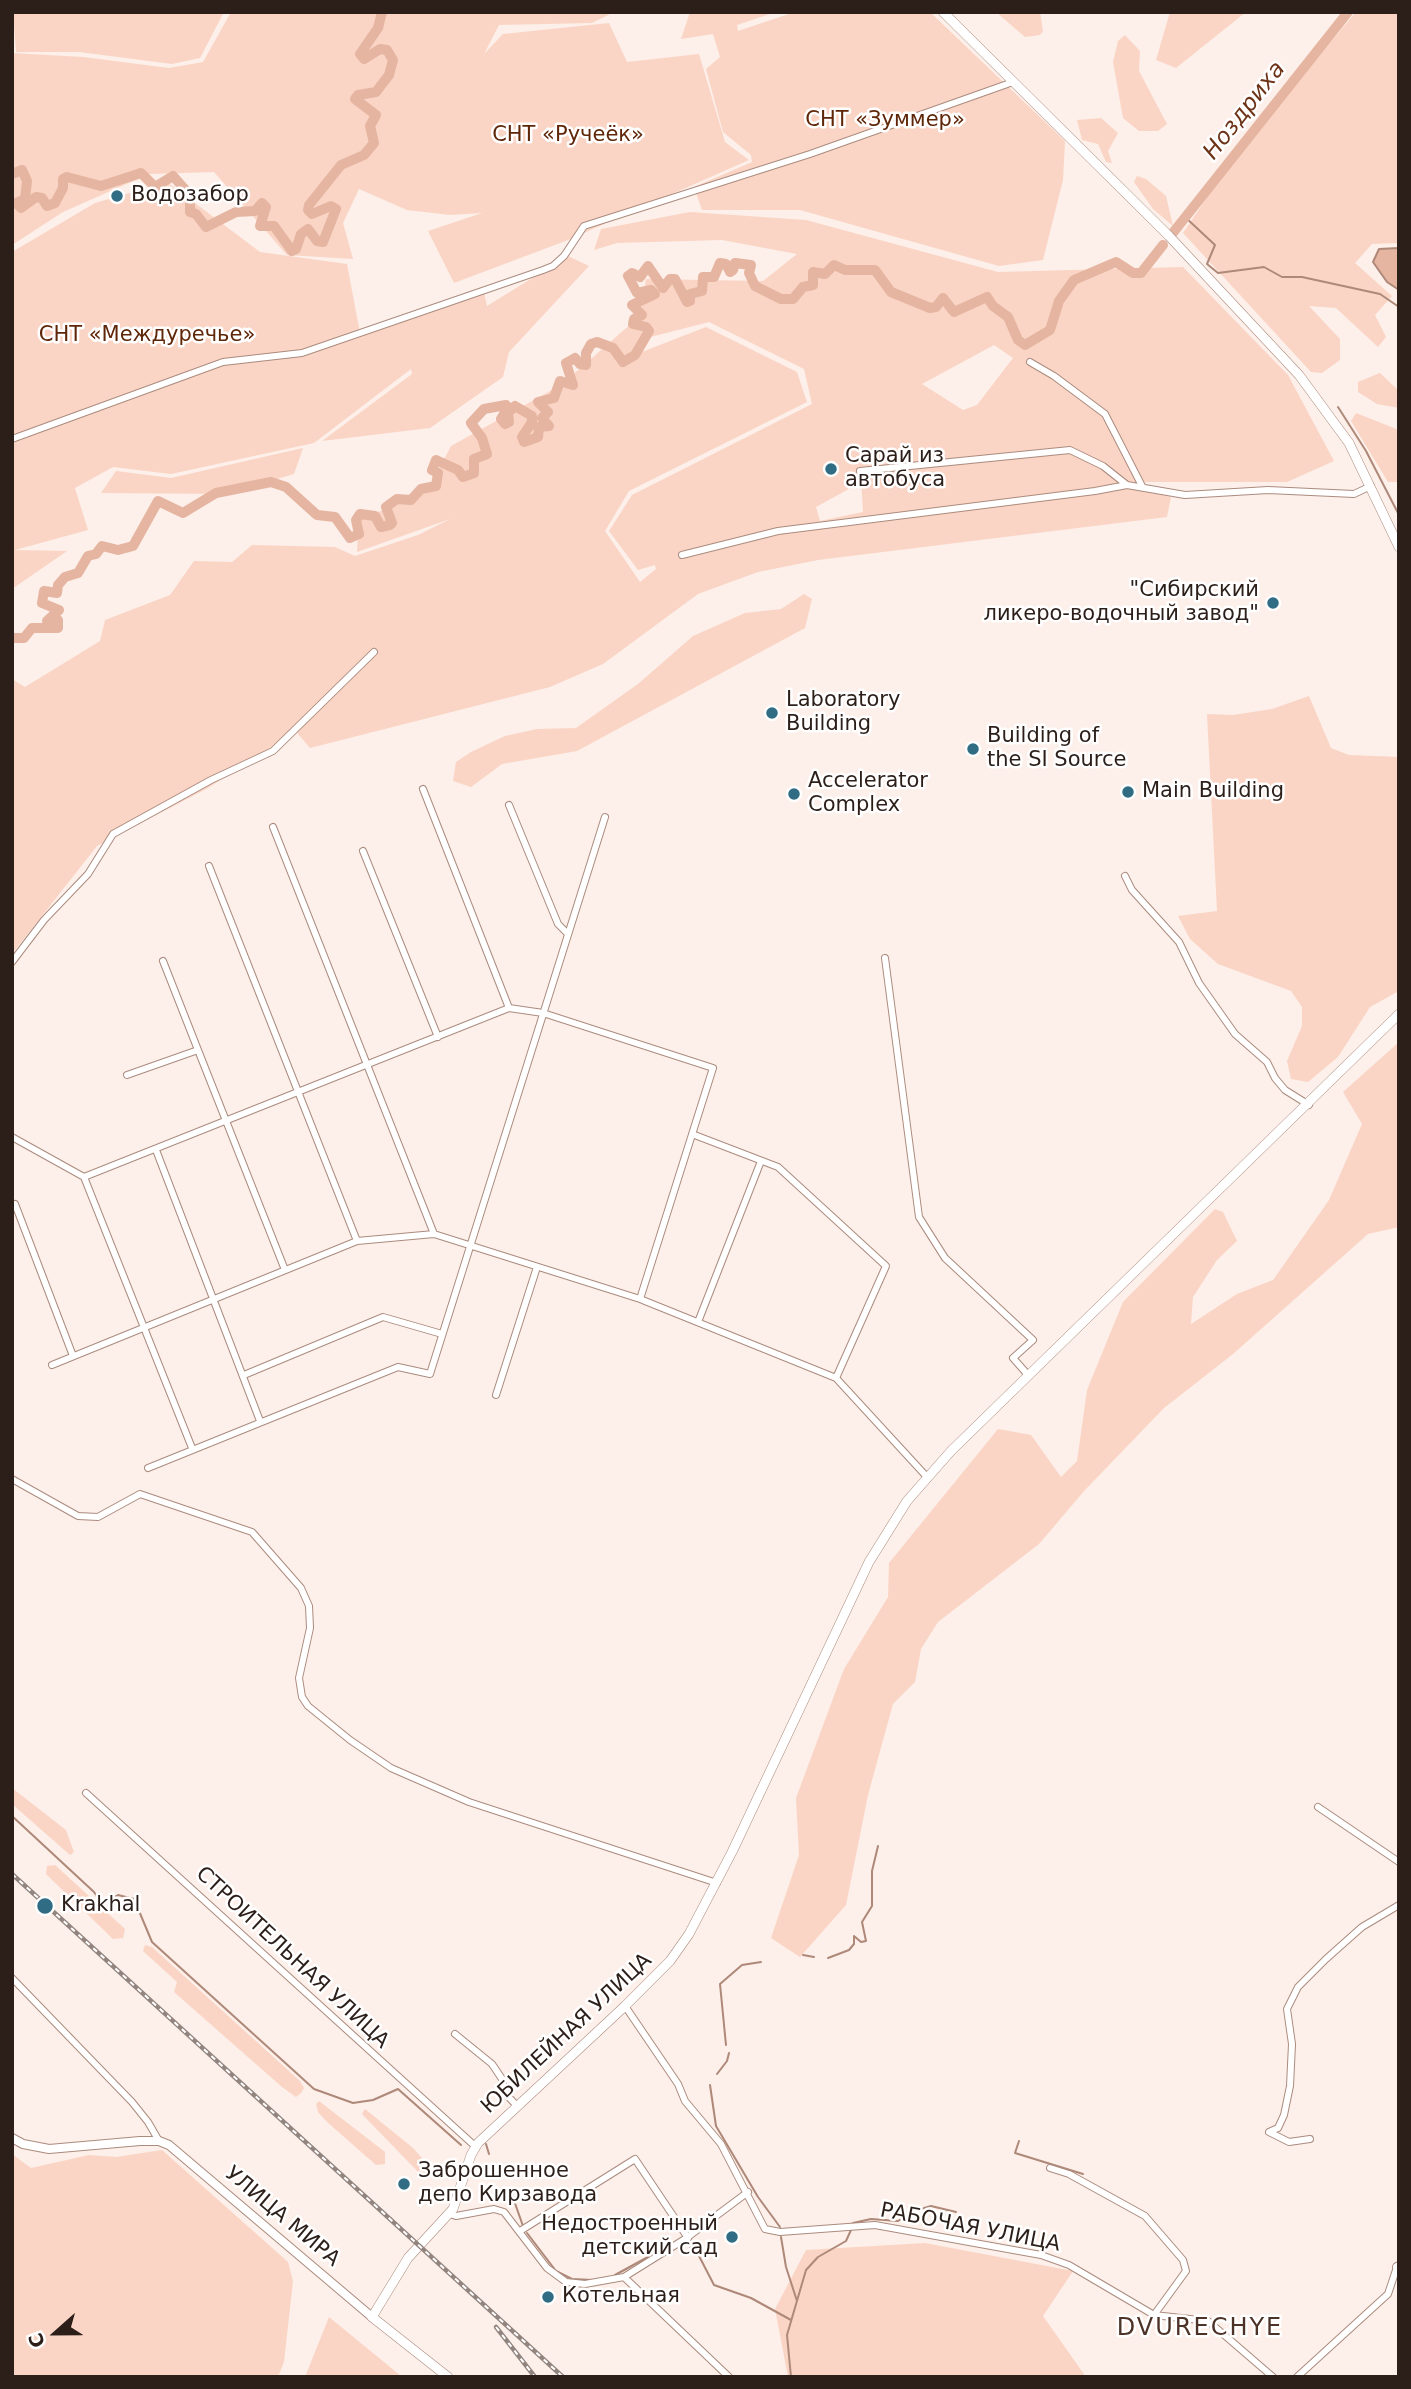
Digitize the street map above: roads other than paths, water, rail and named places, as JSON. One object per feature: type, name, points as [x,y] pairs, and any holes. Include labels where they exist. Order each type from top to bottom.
[{"type":"main road","points":[[943,12],[1169,236],[1299,375],[1349,443],[1399,547]]},
{"type":"main road","name":"ЮБИЛЕЙНАЯ УЛИЦА","points":[[372,2316],[408,2258],[450,2214],[475,2147],[625,2006],[682,1944],[717,1883],[869,1562],[907,1501],[927,1477],[1029,1376],[1309,1105],[1399,1014]]},
{"type":"main road","points":[[372,2316],[448,2377]]},
{"type":"street","points":[[12,439],[223,362],[302,353],[543,270],[554,266],[564,256],[584,226],[810,154],[1013,82]]},
{"type":"street","points":[[1030,362],[1054,376],[1105,414],[1142,486]]},
{"type":"street","points":[[860,471],[1070,450],[1103,466],[1127,485]]},
{"type":"street","points":[[682,555],[778,531],[1127,485],[1185,495],[1268,490],[1354,494],[1371,486]]},
{"type":"street","points":[[12,962],[44,920],[88,874],[113,834],[211,780],[273,751],[374,652]]},
{"type":"street","points":[[423,789],[509,1008]]},
{"type":"street","points":[[509,805],[558,924],[568,934]]},
{"type":"street","points":[[148,1468],[398,1367],[430,1374],[468,1246],[605,817]]},
{"type":"street","points":[[273,827],[434,1234]]},
{"type":"street","points":[[363,851],[438,1037]]},
{"type":"street","points":[[209,866],[296,1094],[357,1241]]},
{"type":"street","points":[[1125,876],[1132,890],[1179,942],[1199,983],[1235,1034],[1267,1062],[1285,1090],[1309,1105]]},
{"type":"street","points":[[885,958],[919,1216],[945,1258],[1033,1340],[1013,1358],[1029,1376]]},
{"type":"street","points":[[163,961],[285,1270]]},
{"type":"street","points":[[84,1177],[509,1008],[543,1013],[713,1068],[640,1299]]},
{"type":"street","points":[[127,1075],[198,1050]]},
{"type":"street","points":[[692,1135],[778,1167],[886,1266],[836,1378]]},
{"type":"street","points":[[12,1137],[84,1177],[192,1448]]},
{"type":"street","points":[[156,1150],[260,1421]]},
{"type":"street","points":[[698,1322],[761,1161]]},
{"type":"street","points":[[15,1204],[73,1356]]},
{"type":"street","points":[[52,1365],[357,1241],[434,1234],[640,1299],[836,1378],[927,1477]]},
{"type":"street","points":[[496,1395],[537,1267]]},
{"type":"street","points":[[244,1375],[383,1317],[442,1334]]},
{"type":"street","points":[[12,1479],[69,1512],[88,1518],[104,1514],[141,1494],[252,1532],[301,1588],[309,1606],[310,1628],[299,1678],[302,1697],[308,1706],[350,1740],[391,1768],[469,1802],[717,1883]]},
{"type":"street","name":"СТРОИТЕЛЬНАЯ УЛИЦА","points":[[86,1793],[475,2147]]},
{"type":"street","points":[[1318,1807],[1399,1862]]},
{"type":"street","points":[[1310,2139],[1289,2142],[1269,2132],[1278,2128],[1284,2115],[1290,2086],[1292,2044],[1287,2009],[1298,1987],[1326,1959],[1362,1927],[1399,1905]]},
{"type":"street","points":[[12,1978],[132,2102],[159,2141],[50,2149],[23,2144],[12,2137]]},
{"type":"street","name":"РАБОЧАЯ УЛИЦА","points":[[625,2006],[678,2084],[685,2101],[721,2144],[748,2192],[761,2223],[771,2231],[875,2225],[1041,2255],[1069,2264],[1154,2315],[1208,2321],[1273,2377]]},
{"type":"street","points":[[455,2034],[492,2064],[502,2079],[505,2093],[517,2106]]},
{"type":"street","name":"УЛИЦА МИРА","points":[[159,2141],[169,2146],[372,2316]]},
{"type":"street","points":[[520,2231],[635,2159],[688,2238]]},
{"type":"street","points":[[1050,2168],[1069,2174],[1146,2216],[1183,2260],[1186,2271],[1154,2315]]},
{"type":"street","points":[[450,2214],[456,2216],[494,2209],[504,2212],[547,2268],[566,2282],[584,2284],[624,2277],[688,2238],[748,2192]]},
{"type":"street","points":[[1297,2377],[1388,2294],[1398,2267]]},
{"type":"street","points":[[624,2277],[729,2377]]},
{"type":"waterway","points":[[12,174],[22,170],[27,181],[25,199],[16,203],[21,208],[36,197],[42,198],[47,206],[55,203],[63,188],[63,179],[67,177],[101,186],[141,173],[155,187],[173,176],[190,195],[190,212],[196,214],[206,227],[236,212],[255,211],[262,203],[266,207],[260,226],[274,226],[292,251],[296,249],[301,234],[308,229],[317,241],[323,242],[336,209],[331,206],[312,214],[308,210],[309,205],[341,165],[364,155],[374,143],[370,126],[376,115],[355,99],[358,95],[376,92],[389,75],[393,60],[387,50],[380,49],[364,59],[360,54],[378,28],[382,12]]},
{"type":"waterway","name":"Ноздриха","points":[[1172,234],[1348,12]]},
{"type":"waterway","points":[[1185,217],[1215,245],[1207,264],[1218,273],[1264,267],[1282,277],[1302,277],[1380,294],[1399,307]]},
{"type":"waterway","name":"Ноздриха","points":[[12,638],[24,638],[32,628],[58,628],[58,620],[47,621],[59,610],[42,603],[44,591],[57,593],[58,585],[65,577],[78,573],[88,556],[96,554],[102,546],[118,550],[133,546],[158,501],[183,513],[216,493],[271,482],[286,487],[317,515],[335,517],[350,538],[359,534],[356,520],[360,514],[375,516],[381,527],[390,525],[392,523],[386,507],[397,499],[411,500],[421,489],[436,486],[438,473],[432,470],[436,460],[458,470],[463,477],[474,473],[474,459],[487,454],[482,438],[471,423],[484,409],[506,405],[508,408],[501,419],[505,424],[509,422],[508,413],[515,406],[532,416],[532,422],[522,437],[524,442],[538,437],[539,427],[549,426],[542,418],[548,412],[538,402],[554,398],[560,381],[573,385],[566,363],[575,358],[580,364],[586,365],[586,353],[591,344],[597,342],[613,348],[623,362],[635,355],[649,331],[646,327],[633,324],[634,319],[642,315],[632,305],[655,294],[651,290],[637,293],[628,276],[632,273],[640,277],[648,266],[663,288],[670,279],[675,279],[687,302],[690,301],[690,294],[702,291],[703,277],[714,277],[720,263],[726,264],[730,272],[735,263],[751,265],[749,273],[755,286],[781,299],[793,299],[803,287],[813,285],[813,272],[825,274],[834,265],[845,270],[875,270],[891,292],[930,308],[936,307],[943,298],[954,312],[987,297],[993,306],[1008,317],[1018,340],[1025,345],[1050,330],[1059,301],[1074,280],[1116,262],[1133,273],[1141,273],[1163,245]]},
{"type":"waterway","points":[[1338,407],[1366,451],[1399,515]]},
{"type":"waterway","points":[[12,1816],[94,1892],[102,1904],[118,1895],[134,1899],[152,1942],[314,2089],[353,2103],[373,2100],[398,2089],[461,2145]]},
{"type":"waterway","points":[[828,1958],[849,1950],[854,1944],[854,1936],[861,1942],[866,1941],[862,1922],[872,1906],[872,1871],[878,1846]]},
{"type":"waterway","points":[[803,1955],[814,1957]]},
{"type":"waterway","points":[[726,2045],[720,1984],[742,1965],[761,1962]]},
{"type":"waterway","points":[[717,2074],[727,2061],[729,2053]]},
{"type":"waterway","points":[[710,2085],[716,2126],[758,2197],[780,2227]]},
{"type":"waterway","points":[[1019,2141],[1015,2153],[1083,2174]]},
{"type":"waterway","points":[[486,2144],[489,2154]]},
{"type":"waterway","points":[[511,2192],[523,2226]]},
{"type":"waterway","points":[[853,2223],[871,2219],[898,2221],[914,2211],[931,2206],[956,2212]]},
{"type":"waterway","points":[[791,2377],[787,2335],[806,2270],[818,2257],[846,2241],[851,2230]]},
{"type":"waterway","points":[[527,2233],[556,2271],[572,2279],[593,2280]]},
{"type":"waterway","points":[[781,2237],[786,2267],[797,2301]]},
{"type":"waterway","points":[[687,2244],[698,2254],[714,2285],[751,2298],[791,2320]]},
{"type":"waterway","points":[[615,2275],[668,2246]]},
{"type":"railway","points":[[12,1874],[563,2377]]},
{"type":"railway","points":[[496,2327],[535,2377]]},
{"type":"place","name":"Водозабор","points":[[117,196]]},
{"type":"place","name":"Сарай из автобуса","points":[[831,469]]},
{"type":"place","name":"\"Сибирский ликеро-водочный завод\"","points":[[1273,603]]},
{"type":"place","name":"Laboratory Building","points":[[772,713]]},
{"type":"place","name":"Building of the SI Source","points":[[973,749]]},
{"type":"place","name":"Main Building","points":[[1128,792]]},
{"type":"place","name":"Accelerator Complex","points":[[794,794]]},
{"type":"place","name":"Krakhal","points":[[45,1906]]},
{"type":"place","name":"Заброшенное депо Кирзавода","points":[[404,2184]]},
{"type":"place","name":"Недостроенный детский сад","points":[[732,2237]]},
{"type":"place","name":"Котельная","points":[[548,2297]]},
{"type":"district","name":"DVURECHYE","points":[[1200,2329]]},
{"type":"park label","name":"СНТ «Зуммер»","points":[[885,121]]},
{"type":"park label","name":"СНТ «Ручеёк»","points":[[568,136]]},
{"type":"park label","name":"СНТ «Междуречье»","points":[[147,336]]}]
